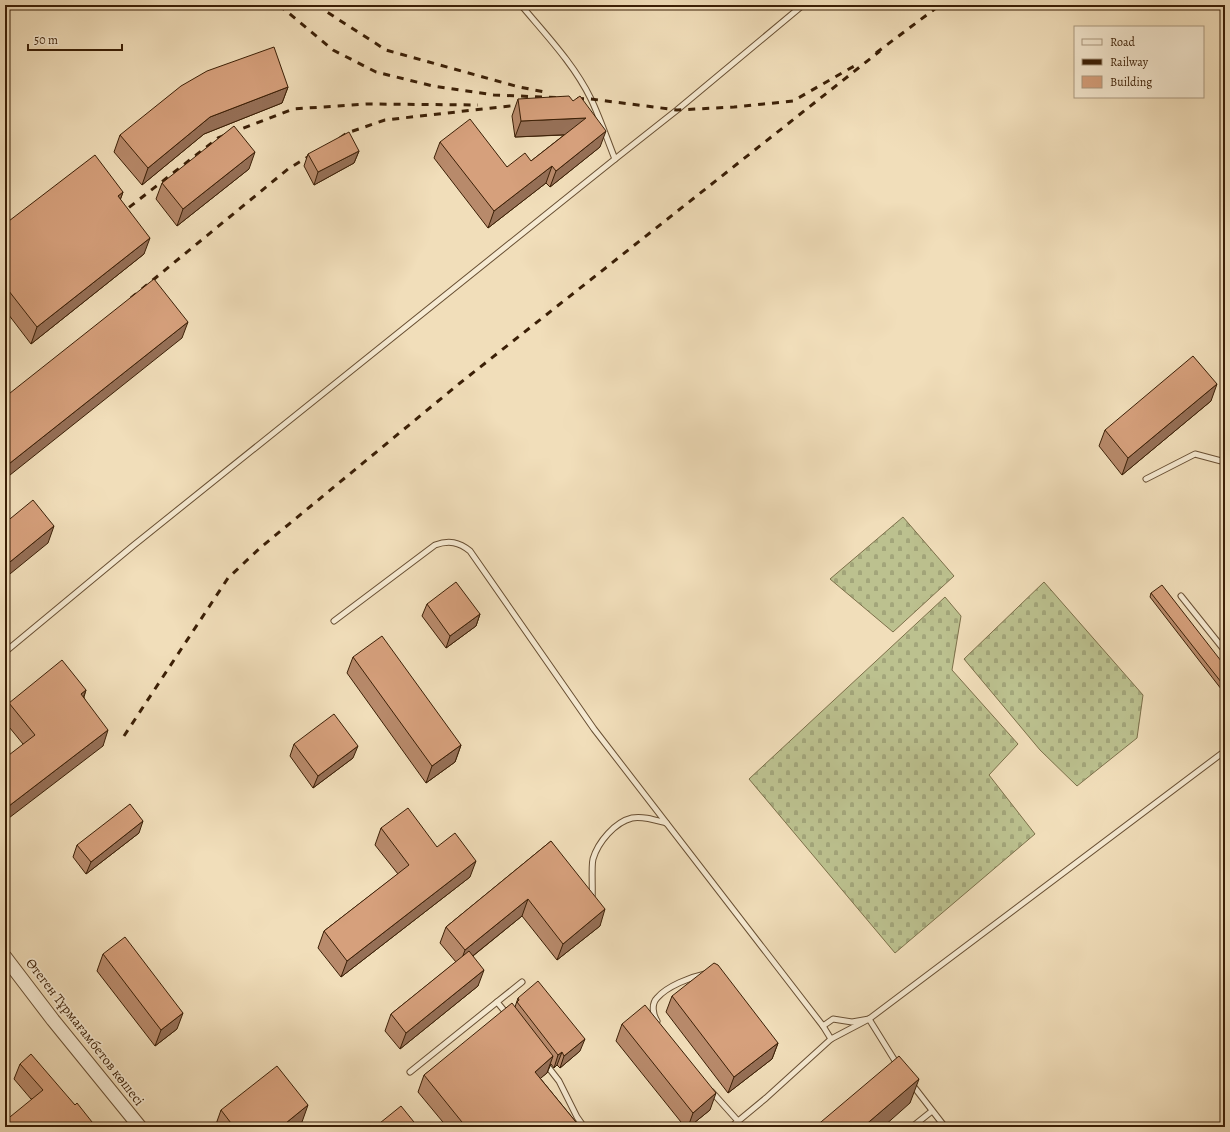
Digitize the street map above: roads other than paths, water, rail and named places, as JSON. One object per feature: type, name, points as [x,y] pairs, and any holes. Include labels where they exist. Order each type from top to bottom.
[{"type":"street","name":"Өтеген Тұрмағамбетов көшесі","points":[[5,957],[53,1020],[140,1127]]},
{"type":"lane","points":[[521,5],[564,56],[584,86],[591,99],[615,159]]},
{"type":"lane","points":[[5,652],[134,545],[677,110],[803,5]]},
{"type":"lane","points":[[1146,479],[1195,454],[1225,462]]},
{"type":"lane","points":[[334,621],[435,545],[454,542],[470,551],[594,729],[823,1026],[831,1039]]},
{"type":"lane","points":[[1181,596],[1225,651]]},
{"type":"lane","points":[[731,1127],[766,1098],[831,1039],[869,1019],[1225,751]]},
{"type":"lane","points":[[592,901],[593,859],[604,837],[618,824],[632,818],[646,818],[666,822]]},
{"type":"lane","points":[[659,1025],[655,1018],[653,1007],[656,998],[670,988],[693,976],[706,974],[710,976]]},
{"type":"lane","points":[[410,1072],[522,982]]},
{"type":"lane","points":[[497,1002],[511,1020]]},
{"type":"lane","points":[[823,1026],[834,1019],[852,1022],[869,1019]]},
{"type":"lane","points":[[869,1019],[892,1058],[901,1070]]},
{"type":"lane","points":[[540,1057],[559,1081],[577,1117],[584,1127]]},
{"type":"lane","points":[[905,1076],[945,1127]]},
{"type":"lane","points":[[706,1086],[738,1121]]},
{"type":"lane","points":[[912,1127],[932,1111]]},
{"type":"railway","points":[[279,5],[333,50],[376,72],[433,86],[494,95],[591,99],[677,110],[734,107],[793,101],[856,65]]},
{"type":"railway","points":[[316,5],[386,50],[519,87],[545,92]]},
{"type":"railway","points":[[876,53],[940,5]]},
{"type":"railway","points":[[124,736],[228,578],[260,548],[460,383],[880,51]]},
{"type":"railway","points":[[118,216],[218,138],[293,109],[367,104],[478,105]]},
{"type":"railway","points":[[340,138],[347,133],[385,120],[527,104]]},
{"type":"railway","points":[[131,298],[288,169],[316,152]]}]
